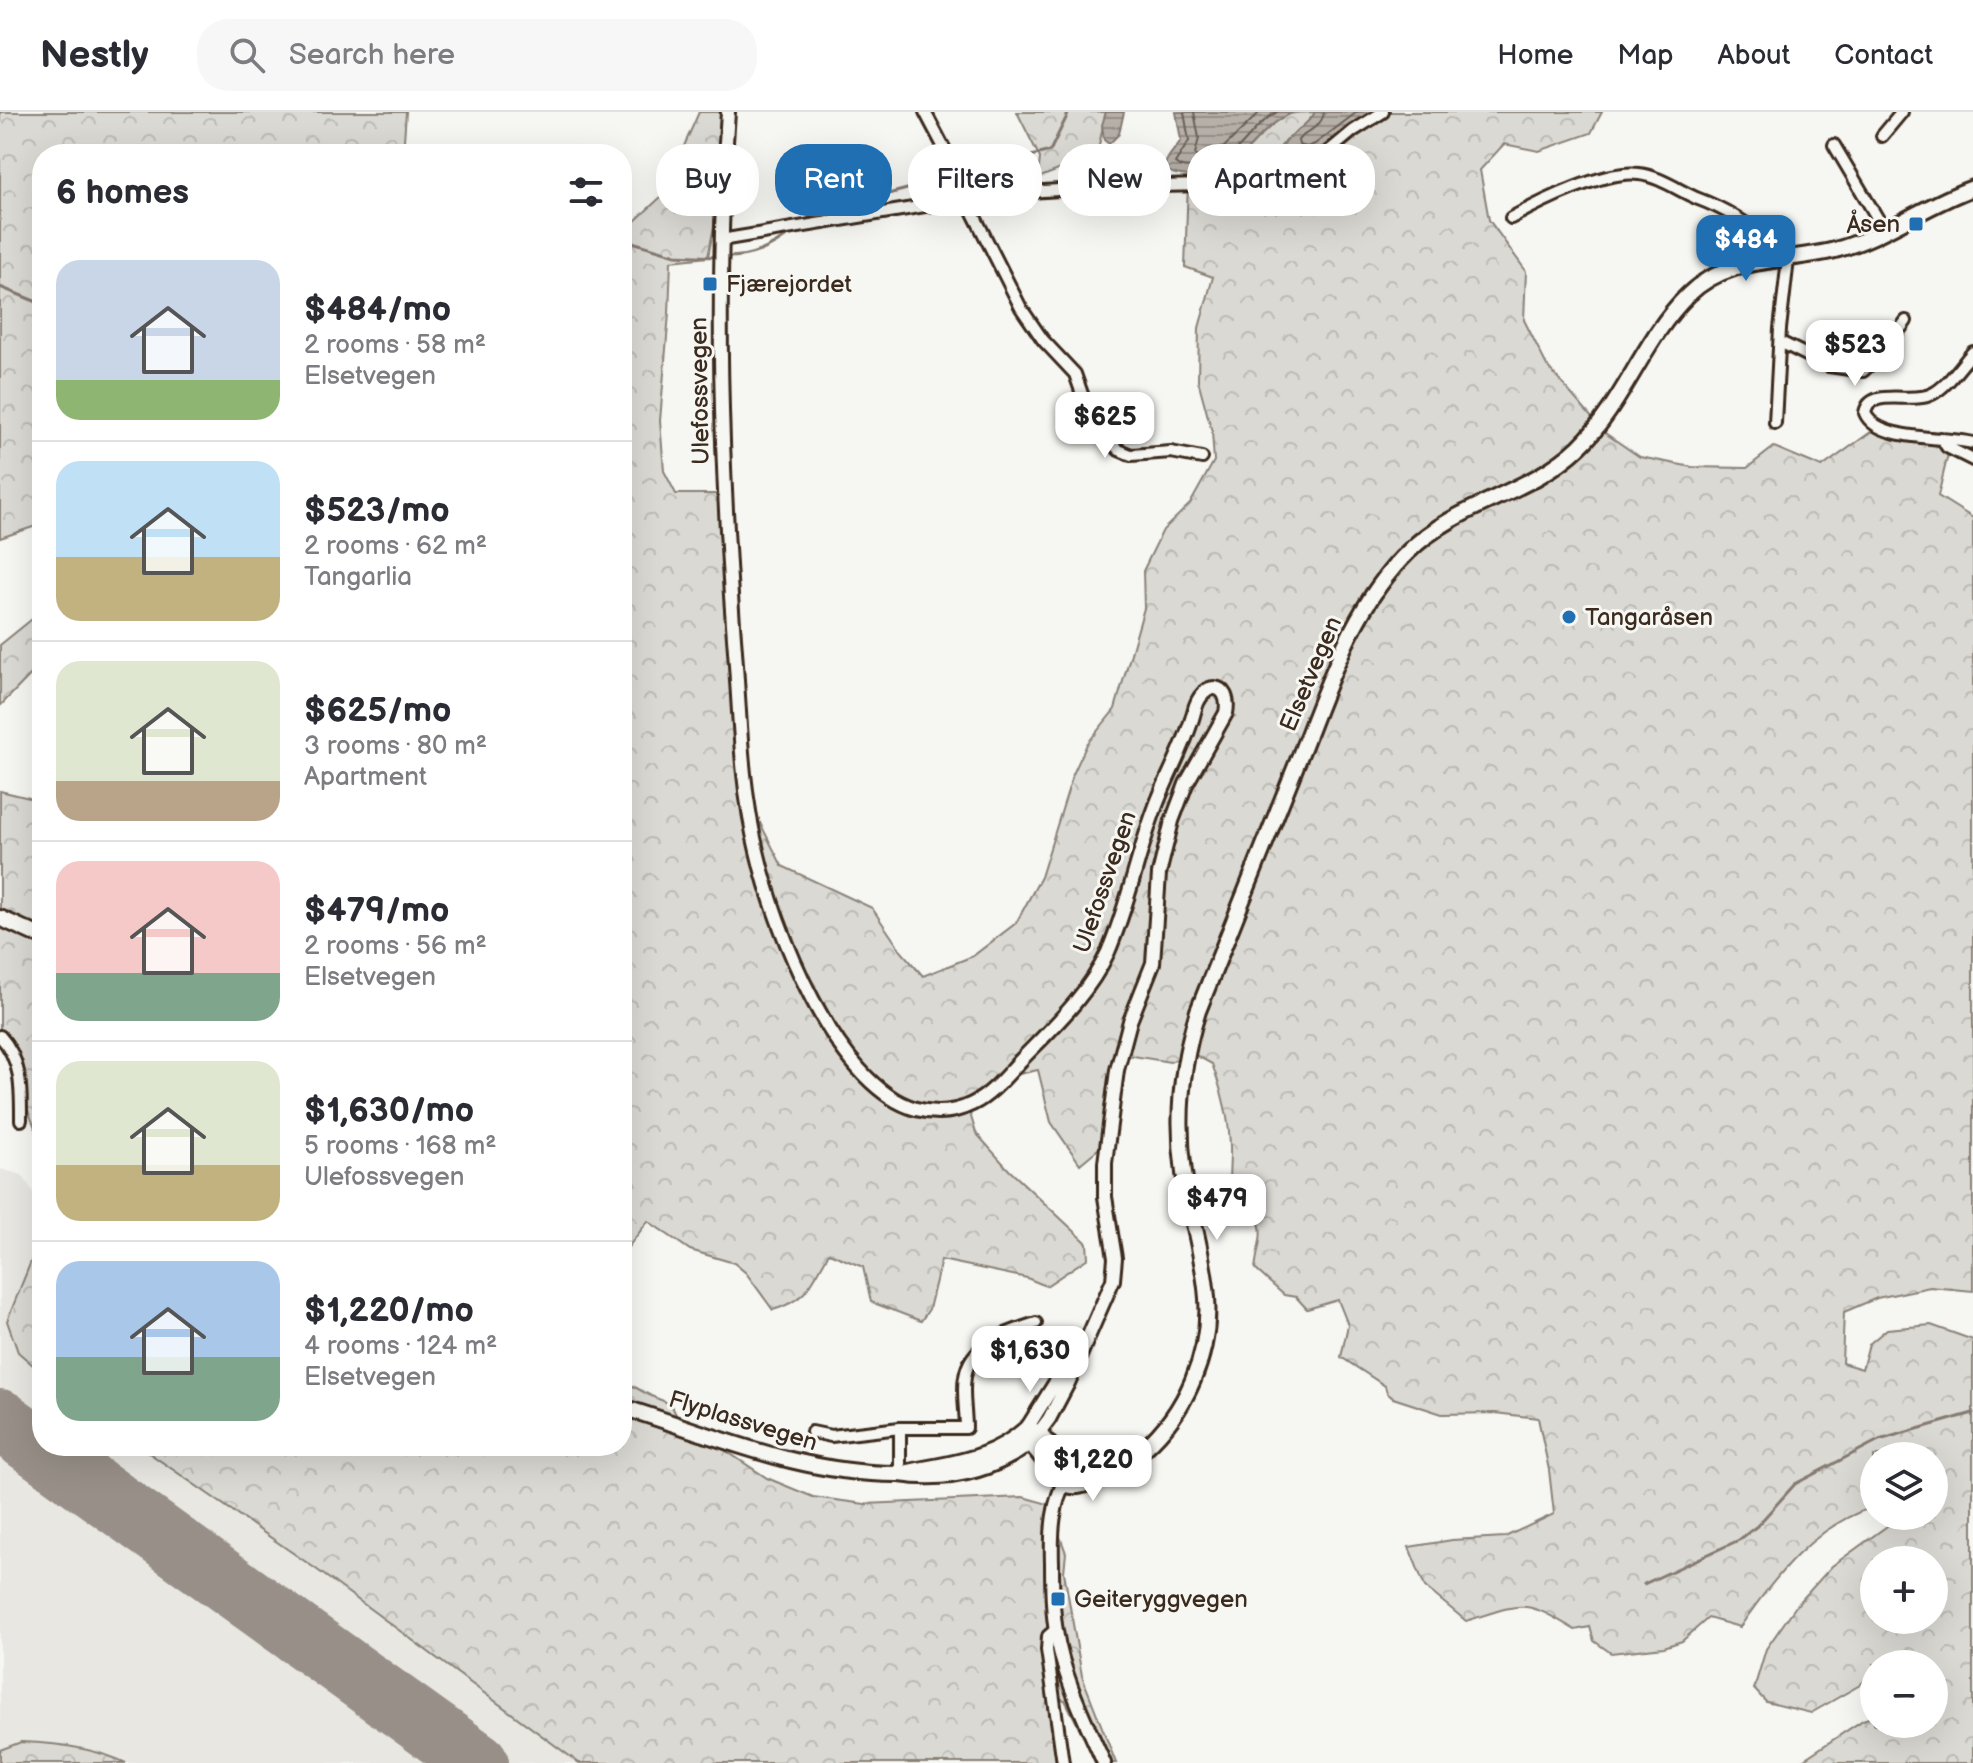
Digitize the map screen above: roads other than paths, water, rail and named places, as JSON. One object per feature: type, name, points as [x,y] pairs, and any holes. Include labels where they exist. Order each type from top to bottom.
[{"type":"main road","name":"Elsetvegen","points":[[1066,1478],[1075,1487],[1085,1485],[1135,1457],[1162,1431],[1187,1393],[1202,1353],[1207,1299],[1185,1180],[1180,1129],[1185,1057],[1198,1011],[1333,674],[1360,615],[1380,583],[1420,540],[1454,517],[1538,476],[1580,446],[1600,424],[1657,333],[1689,293],[1725,270],[1837,249],[1885,231],[1921,209],[1973,188]]},
{"type":"main road","points":[[0,918],[32,932]]},
{"type":"main road","name":"Flyplassvegen","points":[[632,1410],[787,1461],[844,1471],[900,1474],[982,1457],[1032,1435]]},
{"type":"main road","points":[[1032,1435],[1053,1476],[1066,1478]]},
{"type":"street","name":"Ulefossvegen","points":[[728,112],[721,240],[721,435],[743,752],[752,827],[773,911],[794,962],[833,1031],[859,1068],[878,1088],[909,1107],[930,1112],[948,1112],[968,1106],[998,1085],[1067,1013],[1089,984],[1107,952],[1123,913],[1156,805],[1187,735],[1198,697],[1206,690],[1215,688],[1227,700],[1228,707],[1221,724],[1179,801],[1161,860],[1153,963],[1124,1039],[1112,1100],[1105,1163],[1105,1197],[1114,1242],[1115,1271],[1108,1296],[1068,1383],[1032,1435]]},
{"type":"street","points":[[925,112],[942,144]]},
{"type":"street","points":[[1042,191],[1257,184],[1317,161],[1353,131],[1383,112]]},
{"type":"street","points":[[1882,136],[1902,112]]},
{"type":"street","points":[[1834,145],[1885,231]]},
{"type":"street","points":[[1511,218],[1563,192],[1617,176],[1639,174],[1718,207],[1747,226],[1764,240],[1766,261]]},
{"type":"street","points":[[721,240],[908,207]]},
{"type":"street","points":[[975,216],[1021,308],[1043,340],[1075,374],[1089,414],[1104,435],[1119,450],[1131,455],[1171,452],[1202,458]]},
{"type":"street","points":[[1775,423],[1788,259]]},
{"type":"street","points":[[1780,342],[1829,366],[1863,371],[1883,352],[1906,321]]},
{"type":"street","points":[[1973,352],[1933,394],[1916,399],[1875,398],[1866,408],[1869,421],[1883,429],[1905,435],[1973,443]]},
{"type":"street","points":[[1941,438],[1947,447],[1973,460]]},
{"type":"street","points":[[0,1036],[13,1053],[19,1070],[21,1120]]},
{"type":"street","name":"Flyplassvegen","points":[[812,1432],[831,1436],[900,1428],[966,1428],[965,1377],[973,1358],[991,1341],[1036,1323]]},
{"type":"street","points":[[900,1428],[900,1474]]},
{"type":"street","points":[[1066,1478],[1055,1505],[1052,1529],[1055,1630],[1070,1684],[1104,1763]]},
{"type":"street","points":[[1055,1630],[1048,1636],[1047,1650],[1063,1763]]},
{"type":"water","points":[[1106,112],[1124,112],[1119,134],[1109,144],[1104,140],[1102,125]]},
{"type":"water","points":[[1176,112],[1293,112],[1252,144],[1187,144],[1187,175],[1171,172],[1171,154],[1181,140]]},
{"type":"water","points":[[1315,112],[1373,112],[1330,144],[1285,144]]},
{"type":"waterway","points":[[805,221],[813,214],[1050,151],[1069,112]]},
{"type":"waterway","points":[[723,257],[761,251],[793,231]]},
{"type":"waterway","points":[[632,242],[676,255],[716,257]]},
{"type":"waterway","points":[[0,287],[32,300]]},
{"type":"waterway","points":[[1644,1584],[1739,1540],[1757,1526],[1795,1484],[1879,1440],[1973,1413]]},
{"type":"place","name":"Åsen","points":[[1916,224]]},
{"type":"place","name":"Fjærejordet","points":[[710,284]]},
{"type":"place","name":"Tangaråsen","points":[[1569,617]]},
{"type":"place","name":"Geiteryggvegen","points":[[1058,1599]]}]
